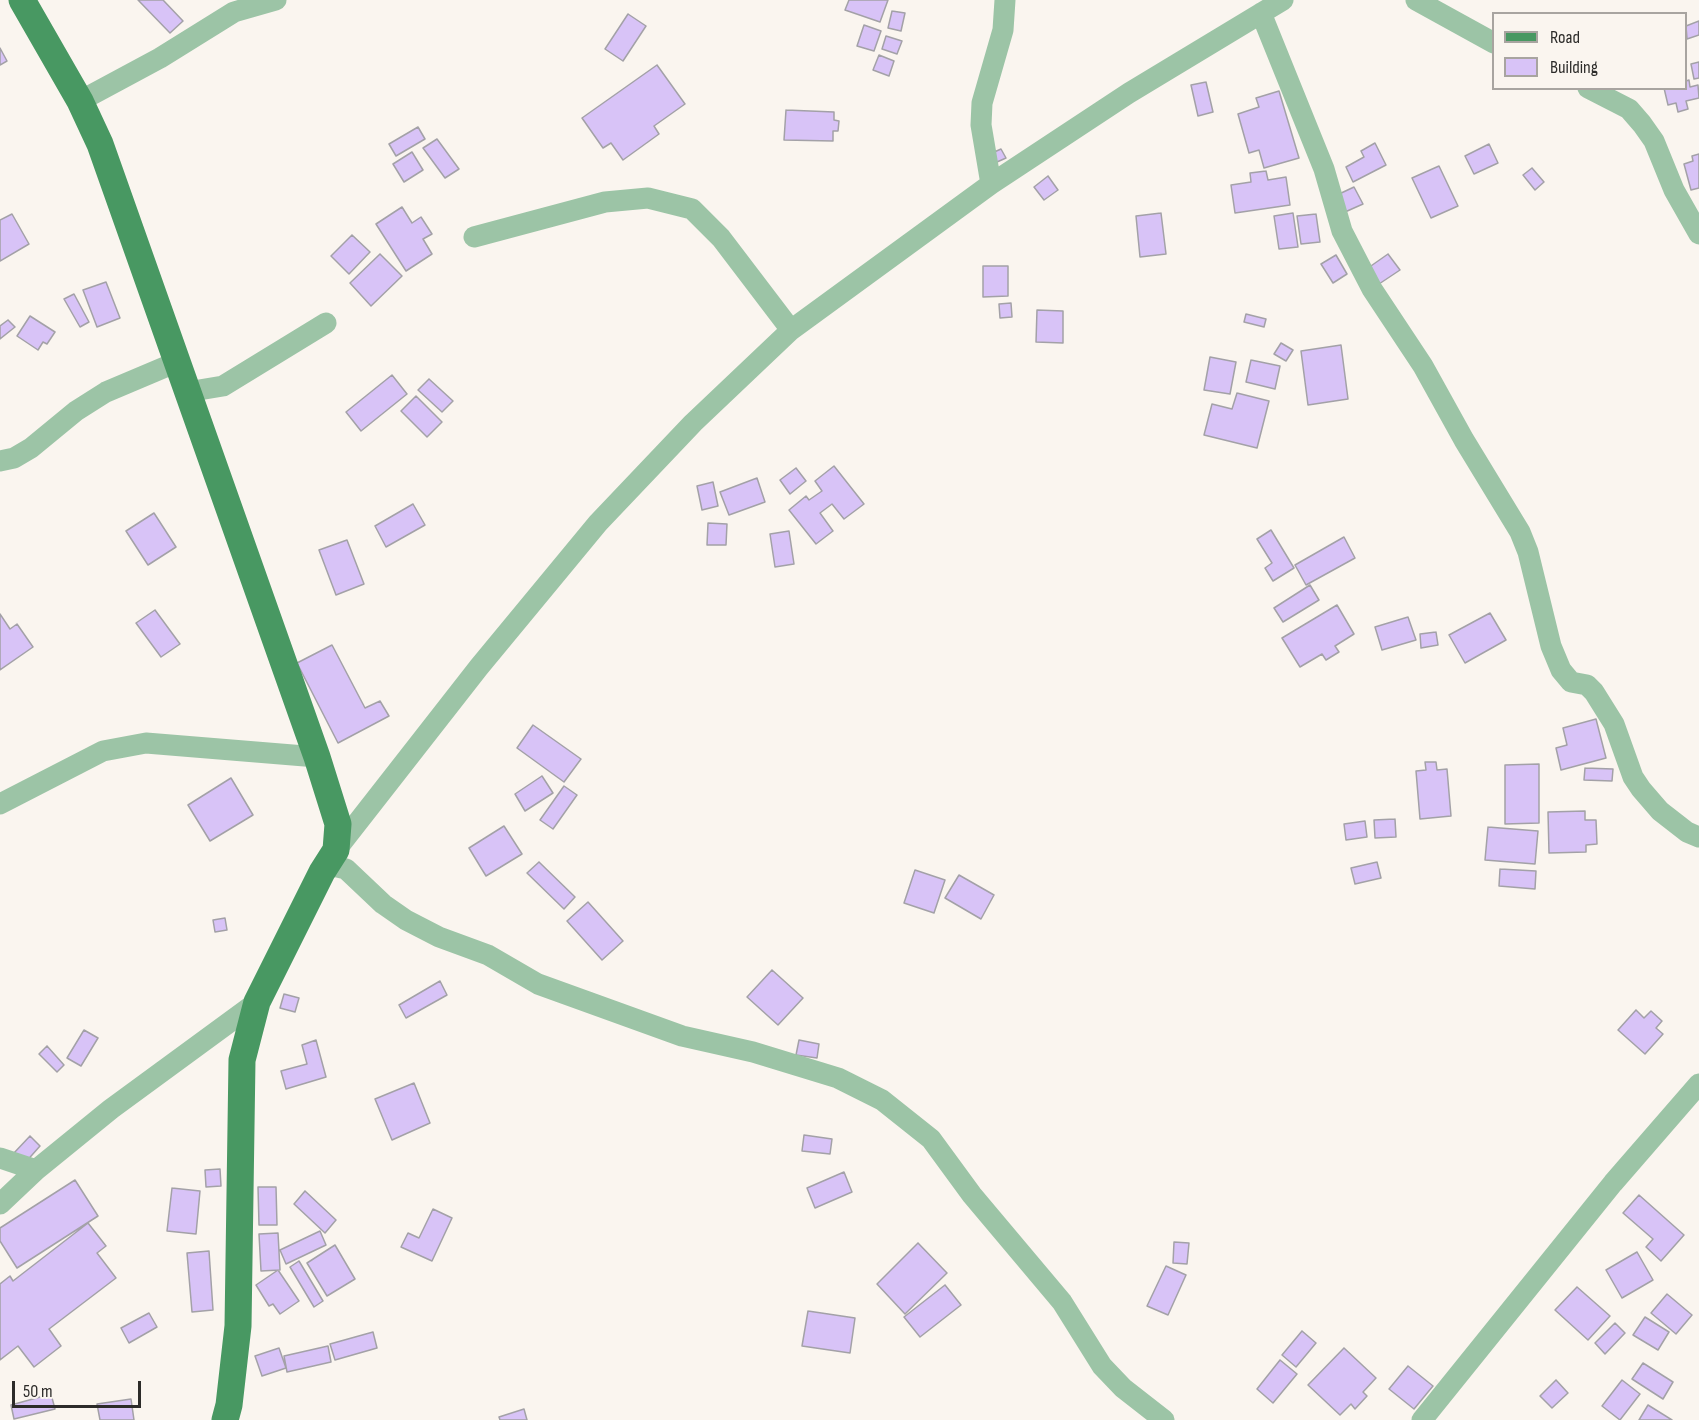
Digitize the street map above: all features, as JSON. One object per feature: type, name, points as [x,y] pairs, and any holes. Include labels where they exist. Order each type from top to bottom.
[{"type":"main road","points":[[22,0],[80,101],[116,186],[317,757],[338,824],[329,861],[257,1002],[242,1060],[238,1326],[232,1415]]},
{"type":"street","points":[[80,101],[160,58],[234,12],[276,0]]},
{"type":"street","points":[[991,184],[981,125],[982,103],[1003,30],[1005,0]]},
{"type":"street","points":[[1164,1420],[1123,1388],[1102,1366],[1062,1302],[972,1195],[931,1139],[882,1100],[838,1078],[753,1052],[682,1036],[538,984],[488,955],[439,937],[406,920],[383,904],[346,869],[333,866],[329,861],[479,667],[598,523],[693,423],[791,330],[991,184],[1129,93],[1283,0]]},
{"type":"street","points":[[1416,0],[1492,42]]},
{"type":"street","points":[[1261,13],[1324,170],[1342,231],[1372,289],[1423,366],[1520,532],[1528,552],[1551,646],[1561,670],[1571,682],[1587,685],[1594,692],[1614,724],[1633,777],[1641,789],[1660,811],[1687,832],[1699,837]]},
{"type":"street","points":[[1592,90],[1629,110],[1642,124],[1654,141],[1674,190],[1699,234]]},
{"type":"street","points":[[474,237],[604,202],[648,198],[692,209],[721,238],[791,330]]},
{"type":"street","points":[[187,392],[223,386],[326,323]]},
{"type":"street","points":[[0,461],[14,458],[31,448],[76,411],[106,392],[177,363]]},
{"type":"street","points":[[0,804],[104,751],[146,743],[317,757]]},
{"type":"street","points":[[0,1203],[36,1170],[120,1102],[257,1002]]},
{"type":"street","points":[[1422,1420],[1613,1183],[1699,1084]]},
{"type":"street","points":[[0,1158],[36,1170]]},
{"type":"building","points":[[138,0],[163,0],[183,21],[170,33]]},
{"type":"building","points":[[849,0],[888,0],[880,22],[845,10]]},
{"type":"building","points":[[892,11],[905,13],[901,31],[888,28]]},
{"type":"building","points":[[628,14],[646,26],[623,61],[605,49]]},
{"type":"building","points":[[1699,21],[1699,35],[1687,39],[1687,26]]},
{"type":"building","points":[[864,25],[881,31],[874,51],[857,46]]},
{"type":"building","points":[[886,36],[902,41],[897,54],[882,49]]},
{"type":"building","points":[[0,48],[7,61],[0,65]]},
{"type":"building","points":[[879,55],[894,61],[889,76],[873,70]]},
{"type":"building","points":[[1699,62],[1699,78],[1694,79],[1691,64]]},
{"type":"building","points":[[657,65],[685,104],[654,126],[659,134],[623,160],[611,143],[603,148],[582,118]]},
{"type":"building","points":[[1689,80],[1690,87],[1698,85],[1699,98],[1686,101],[1688,109],[1678,112],[1676,103],[1668,105],[1664,90],[1687,90],[1687,81]]},
{"type":"building","points":[[1206,82],[1213,112],[1198,116],[1191,85]]},
{"type":"building","points":[[1279,91],[1299,158],[1264,168],[1259,150],[1249,153],[1238,114],[1259,107],[1256,98]]},
{"type":"building","points":[[786,110],[834,112],[834,120],[839,121],[838,131],[833,131],[833,141],[784,140]]},
{"type":"building","points":[[418,127],[425,139],[396,156],[389,144]]},
{"type":"building","points":[[437,139],[459,169],[445,178],[423,148]]},
{"type":"building","points":[[1375,143],[1386,165],[1353,182],[1346,167],[1364,157],[1361,151]]},
{"type":"building","points":[[1489,144],[1498,163],[1474,174],[1465,156]]},
{"type":"building","points":[[1001,149],[1006,158],[997,162],[992,153]]},
{"type":"building","points":[[412,152],[423,170],[404,182],[393,164]]},
{"type":"building","points":[[1699,154],[1699,188],[1691,190],[1684,164],[1693,161],[1692,156]]},
{"type":"building","points":[[1439,166],[1458,206],[1431,218],[1412,178]]},
{"type":"building","points":[[1532,168],[1544,182],[1535,190],[1523,175]]},
{"type":"building","points":[[1266,171],[1268,180],[1286,177],[1290,205],[1235,213],[1231,185],[1251,182],[1250,173]]},
{"type":"building","points":[[1048,176],[1058,190],[1044,200],[1034,187]]},
{"type":"building","points":[[1354,187],[1363,204],[1345,212],[1337,195]]},
{"type":"building","points":[[402,207],[412,223],[421,217],[432,234],[423,239],[432,254],[406,271],[376,224]]},
{"type":"building","points":[[1161,213],[1166,254],[1140,257],[1136,216]]},
{"type":"building","points":[[1293,213],[1298,247],[1279,249],[1274,216]]},
{"type":"building","points":[[12,214],[29,244],[0,261],[0,220]]},
{"type":"building","points":[[1316,214],[1320,242],[1301,244],[1297,216]]},
{"type":"building","points":[[352,235],[370,252],[349,274],[331,256]]},
{"type":"building","points":[[380,254],[402,276],[371,306],[350,283]]},
{"type":"building","points":[[1388,254],[1400,270],[1379,284],[1368,268]]},
{"type":"building","points":[[1336,255],[1347,274],[1333,283],[1321,264]]},
{"type":"building","points":[[983,266],[1008,266],[1008,296],[983,297]]},
{"type":"building","points":[[106,282],[120,318],[97,327],[83,290]]},
{"type":"building","points":[[74,294],[89,322],[80,327],[64,299]]},
{"type":"building","points":[[1011,303],[1012,317],[1000,318],[999,304]]},
{"type":"building","points":[[1037,310],[1063,311],[1063,343],[1036,342]]},
{"type":"building","points":[[1246,314],[1266,319],[1264,327],[1244,322]]},
{"type":"building","points":[[30,316],[55,332],[47,344],[43,342],[38,350],[17,336]]},
{"type":"building","points":[[8,320],[15,327],[0,339],[0,326]]},
{"type":"building","points":[[1281,343],[1293,350],[1286,361],[1274,354]]},
{"type":"building","points":[[1341,345],[1348,399],[1308,405],[1301,351]]},
{"type":"building","points":[[1210,357],[1236,362],[1230,394],[1204,390]]},
{"type":"building","points":[[1251,360],[1280,366],[1275,389],[1246,382]]},
{"type":"building","points":[[392,375],[407,394],[361,431],[346,412]]},
{"type":"building","points":[[429,379],[453,401],[442,412],[418,390]]},
{"type":"building","points":[[1237,393],[1269,401],[1257,448],[1204,435],[1212,404],[1232,409]]},
{"type":"building","points":[[416,396],[442,422],[427,437],[401,411]]},
{"type":"building","points":[[834,466],[864,504],[844,519],[832,504],[820,513],[833,531],[816,544],[789,510],[806,496],[809,500],[822,491],[815,481]]},
{"type":"building","points":[[796,468],[806,481],[790,494],[780,480]]},
{"type":"building","points":[[757,478],[765,502],[729,515],[720,492]]},
{"type":"building","points":[[713,482],[718,506],[702,510],[697,486]]},
{"type":"building","points":[[413,504],[425,525],[386,547],[375,526]]},
{"type":"building","points":[[154,513],[176,547],[148,565],[126,531]]},
{"type":"building","points":[[708,523],[727,524],[726,545],[707,545]]},
{"type":"building","points":[[1271,530],[1294,568],[1273,581],[1265,568],[1272,563],[1257,539]]},
{"type":"building","points":[[789,531],[794,564],[775,567],[770,534]]},
{"type":"building","points":[[1344,537],[1355,558],[1306,585],[1295,565]]},
{"type":"building","points":[[347,540],[364,584],[336,595],[319,550]]},
{"type":"building","points":[[1310,585],[1319,600],[1283,622],[1274,608]]},
{"type":"building","points":[[1337,605],[1354,634],[1335,646],[1339,652],[1326,660],[1322,654],[1300,667],[1282,638]]},
{"type":"building","points":[[155,610],[180,644],[161,657],[136,623]]},
{"type":"building","points":[[1490,613],[1506,640],[1465,663],[1449,635]]},
{"type":"building","points":[[0,614],[10,629],[17,624],[33,647],[0,670]]},
{"type":"building","points":[[1408,617],[1416,640],[1382,650],[1375,627]]},
{"type":"building","points":[[1436,632],[1438,645],[1421,648],[1420,634]]},
{"type":"building","points":[[332,645],[365,708],[380,701],[389,716],[338,743],[297,663]]},
{"type":"building","points":[[1596,719],[1606,758],[1561,770],[1556,748],[1567,745],[1563,728]]},
{"type":"building","points":[[533,725],[581,759],[564,782],[517,748]]},
{"type":"building","points":[[1425,762],[1436,762],[1437,770],[1447,769],[1451,816],[1420,819],[1416,771],[1426,770]]},
{"type":"building","points":[[1539,764],[1539,823],[1505,824],[1505,765]]},
{"type":"building","points":[[1585,768],[1613,769],[1612,781],[1584,780]]},
{"type":"building","points":[[542,776],[553,793],[525,811],[515,794]]},
{"type":"building","points":[[231,778],[253,815],[210,841],[188,805]]},
{"type":"building","points":[[564,786],[577,795],[553,829],[540,820]]},
{"type":"building","points":[[1585,811],[1585,820],[1596,820],[1597,844],[1586,845],[1586,852],[1549,853],[1548,812]]},
{"type":"building","points":[[1395,819],[1396,837],[1375,838],[1374,820]]},
{"type":"building","points":[[1365,821],[1367,837],[1346,840],[1344,824]]},
{"type":"building","points":[[504,826],[522,854],[486,876],[469,848]]},
{"type":"building","points":[[1488,827],[1538,831],[1535,864],[1485,860]]},
{"type":"building","points":[[539,862],[575,897],[564,909],[527,873]]},
{"type":"building","points":[[1377,862],[1381,878],[1355,884],[1351,868]]},
{"type":"building","points":[[1500,869],[1536,871],[1535,889],[1499,886]]},
{"type":"building","points":[[915,870],[945,880],[934,913],[904,903]]},
{"type":"building","points":[[959,875],[994,895],[981,919],[945,898]]},
{"type":"building","points":[[588,902],[623,941],[602,960],[567,921]]},
{"type":"building","points":[[225,918],[227,930],[215,932],[213,920]]},
{"type":"building","points":[[772,970],[803,998],[778,1025],[747,997]]},
{"type":"building","points":[[440,981],[447,995],[406,1018],[399,1005]]},
{"type":"building","points":[[284,994],[299,998],[295,1012],[280,1008]]},
{"type":"building","points":[[1636,1010],[1644,1018],[1651,1011],[1662,1021],[1656,1028],[1663,1034],[1645,1054],[1618,1030]]},
{"type":"building","points":[[84,1030],[98,1038],[81,1066],[67,1058]]},
{"type":"building","points":[[316,1040],[326,1077],[286,1089],[281,1071],[307,1064],[302,1045]]},
{"type":"building","points":[[799,1040],[819,1044],[817,1058],[796,1055]]},
{"type":"building","points":[[47,1046],[64,1065],[57,1072],[39,1054]]},
{"type":"building","points":[[414,1083],[430,1123],[392,1140],[375,1099]]},
{"type":"building","points":[[804,1135],[832,1139],[830,1154],[802,1151]]},
{"type":"building","points":[[30,1136],[40,1146],[24,1164],[13,1154]]},
{"type":"building","points":[[220,1169],[221,1186],[206,1187],[205,1170]]},
{"type":"building","points":[[844,1172],[852,1192],[815,1208],[807,1188]]},
{"type":"building","points":[[75,1180],[98,1216],[17,1268],[0,1241],[0,1228]]},
{"type":"building","points":[[258,1187],[276,1187],[277,1225],[259,1225]]},
{"type":"building","points":[[172,1188],[200,1191],[196,1234],[167,1231]]},
{"type":"building","points":[[305,1191],[336,1220],[325,1233],[294,1204]]},
{"type":"building","points":[[1639,1195],[1684,1235],[1661,1261],[1646,1247],[1653,1239],[1623,1213]]},
{"type":"building","points":[[433,1209],[452,1218],[432,1261],[401,1247],[408,1233],[419,1238]]},
{"type":"building","points":[[88,1223],[106,1246],[97,1253],[116,1278],[49,1329],[61,1346],[34,1367],[18,1346],[0,1360],[0,1284],[10,1276],[13,1281]]},
{"type":"building","points":[[320,1231],[326,1245],[286,1264],[280,1250]]},
{"type":"building","points":[[278,1233],[280,1270],[261,1271],[259,1234]]},
{"type":"building","points":[[1174,1242],[1189,1243],[1187,1264],[1173,1263]]},
{"type":"building","points":[[918,1243],[947,1273],[905,1314],[877,1284]]},
{"type":"building","points":[[335,1245],[355,1279],[327,1296],[307,1263]]},
{"type":"building","points":[[209,1251],[213,1310],[192,1312],[187,1253]]},
{"type":"building","points":[[1637,1252],[1653,1280],[1622,1298],[1606,1270]]},
{"type":"building","points":[[299,1261],[323,1301],[314,1307],[290,1267]]},
{"type":"building","points":[[1166,1266],[1186,1275],[1168,1315],[1147,1306]]},
{"type":"building","points":[[278,1270],[299,1301],[280,1314],[273,1304],[269,1306],[256,1285]]},
{"type":"building","points":[[945,1285],[961,1305],[920,1337],[904,1317]]},
{"type":"building","points":[[1577,1287],[1610,1316],[1588,1340],[1555,1310]]},
{"type":"building","points":[[1667,1294],[1692,1315],[1676,1334],[1651,1313]]},
{"type":"building","points":[[808,1311],[855,1318],[850,1353],[802,1346]]},
{"type":"building","points":[[149,1313],[157,1327],[129,1343],[121,1328]]},
{"type":"building","points":[[1645,1317],[1669,1332],[1658,1350],[1633,1335]]},
{"type":"building","points":[[1615,1323],[1625,1333],[1605,1354],[1595,1343]]},
{"type":"building","points":[[1302,1331],[1316,1343],[1296,1367],[1282,1355]]},
{"type":"building","points":[[373,1332],[377,1348],[335,1360],[330,1344]]},
{"type":"building","points":[[328,1346],[331,1362],[287,1372],[284,1356]]},
{"type":"building","points":[[279,1348],[286,1368],[262,1376],[255,1356]]},
{"type":"building","points":[[1344,1348],[1376,1378],[1363,1392],[1367,1396],[1355,1409],[1351,1404],[1340,1415],[1308,1385]]},
{"type":"building","points":[[1280,1360],[1297,1374],[1273,1403],[1257,1389]]},
{"type":"building","points":[[1643,1363],[1673,1382],[1663,1399],[1632,1379]]},
{"type":"building","points":[[1408,1366],[1433,1386],[1414,1409],[1389,1389]]},
{"type":"building","points":[[1556,1380],[1568,1393],[1552,1408],[1540,1396]]},
{"type":"building","points":[[1622,1380],[1640,1394],[1620,1420],[1602,1406]]},
{"type":"building","points":[[51,1394],[55,1409],[14,1419],[11,1405]]},
{"type":"building","points":[[131,1399],[134,1420],[100,1420],[97,1404]]},
{"type":"building","points":[[1648,1405],[1672,1420],[1639,1420]]},
{"type":"building","points":[[524,1409],[527,1420],[500,1420],[499,1417]]}]
